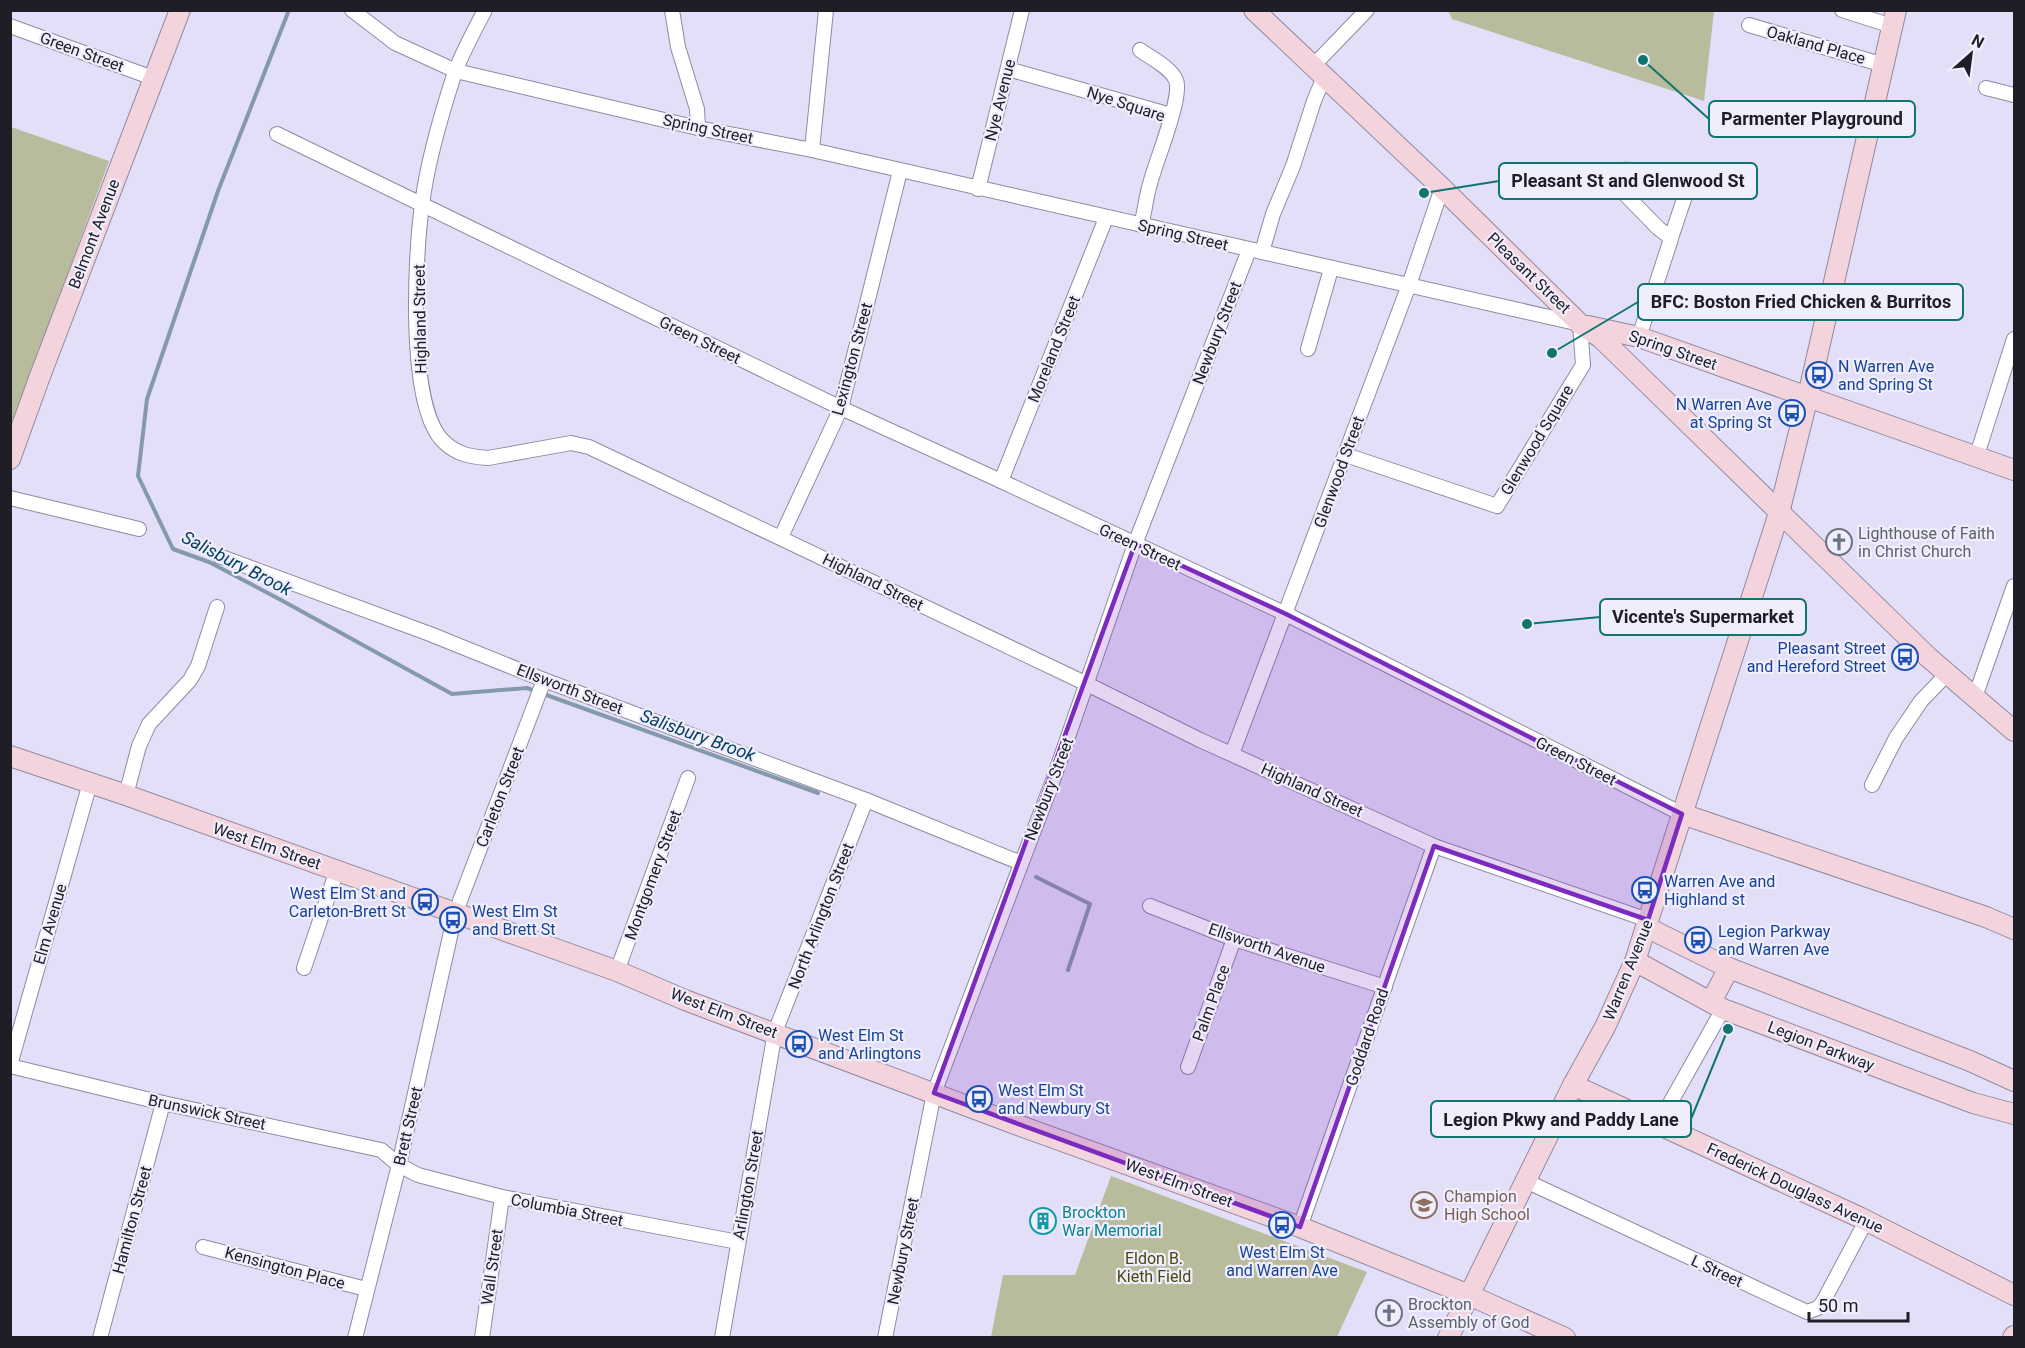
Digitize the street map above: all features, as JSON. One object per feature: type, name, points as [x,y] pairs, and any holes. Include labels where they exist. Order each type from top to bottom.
[{"type":"street","name":"Belmont Avenue","points":[[10,459],[180,10]]},
{"type":"street","name":"Spring Street","points":[[352,10],[395,43],[456,71],[698,128],[812,150],[1639,337],[2014,470]]},
{"type":"street","name":"Highland Street","points":[[485,10],[456,71],[436,140],[422,204],[417,292],[418,369],[426,412],[442,441],[463,456],[477,458],[571,443],[589,447],[1232,754],[1434,846],[1647,924]]},
{"type":"street","points":[[672,10],[678,47],[697,109],[698,128]]},
{"type":"street","points":[[812,150],[826,10]]},
{"type":"street","name":"Nye Avenue","points":[[978,189],[1022,10]]},
{"type":"street","name":"Pleasant Street","points":[[1254,10],[1442,188],[1580,324],[1601,338],[1947,674],[2014,731]]},
{"type":"street","points":[[1319,72],[1367,10]]},
{"type":"street","points":[[1842,10],[1894,18]]},
{"type":"street","name":"Warren Avenue","points":[[1448,1338],[1468,1294],[1605,1028],[1635,961],[1779,513],[1894,18]]},
{"type":"street","name":"Green Street","points":[[10,26],[153,78]]},
{"type":"street","name":"Oakland Place","points":[[1749,26],[1884,65]]},
{"type":"street","points":[[1140,50],[1175,78],[1178,88],[1172,115]]},
{"type":"street","name":"Nye Square","points":[[1008,69],[1172,115],[1150,184],[1141,225]]},
{"type":"street","name":"Newbury Street","points":[[885,1338],[934,1093],[1087,684],[1135,544],[1293,166],[1314,101],[1319,72]]},
{"type":"street","points":[[1986,88],[2014,95]]},
{"type":"street","name":"Green Street","points":[[277,134],[841,408],[1286,614],[1682,814],[1986,917],[2014,929]]},
{"type":"street","points":[[1639,337],[1685,196],[1681,187],[1651,174],[1628,169],[1621,170],[1616,181],[1619,188],[1658,228],[1671,238]]},
{"type":"street","name":"Lexington Street","points":[[781,537],[841,408],[900,171]]},
{"type":"street","name":"Glenwood Street","points":[[1232,754],[1346,455],[1442,188]]},
{"type":"street","name":"Moreland Street","points":[[1001,481],[1106,218]]},
{"type":"street","points":[[1308,349],[1331,269]]},
{"type":"street","name":"Glenwood Square","points":[[1346,455],[1497,506],[1583,365],[1580,324]]},
{"type":"street","points":[[1977,455],[2014,339]]},
{"type":"street","points":[[10,498],[139,529]]},
{"type":"street","name":"Ellsworth Street","points":[[219,556],[429,633],[541,689],[866,800],[1021,863]]},
{"type":"street","points":[[1975,697],[2014,586]]},
{"type":"street","points":[[126,795],[139,746],[149,724],[186,685],[194,673],[216,607]]},
{"type":"street","points":[[1872,785],[1896,738],[1921,701],[1947,674]]},
{"type":"street","name":"Carleton Street","points":[[455,914],[541,689]]},
{"type":"street","name":"West Elm Street","points":[[10,756],[126,795],[617,971],[686,1000],[934,1093],[1300,1227],[1468,1294],[1565,1338]]},
{"type":"street","name":"Montgomery Street","points":[[617,971],[688,778]]},
{"type":"street","name":"Elm Avenue","points":[[10,1065],[90,783]]},
{"type":"street","name":"North Arlington Street","points":[[775,1032],[866,800]]},
{"type":"street","name":"Goddard Road","points":[[1300,1227],[1434,846]]},
{"type":"street","points":[[304,968],[337,870]]},
{"type":"street","name":"Ellsworth Avenue","points":[[1150,906],[1234,939],[1385,987]]},
{"type":"street","name":"Brett Street","points":[[355,1338],[399,1165],[455,914]]},
{"type":"street","points":[[1647,924],[1729,968],[1970,1061],[2014,1081]]},
{"type":"street","name":"Palm Place","points":[[1188,1067],[1234,939]]},
{"type":"street","name":"Legion Parkway","points":[[1635,961],[1717,1006],[1973,1103],[2010,1113]]},
{"type":"street","points":[[1659,1124],[1717,1006],[1729,968]]},
{"type":"street","name":"Arlington Street","points":[[722,1338],[775,1032]]},
{"type":"street","name":"Brunswick Street","points":[[10,1065],[163,1103],[381,1150],[399,1165]]},
{"type":"street","name":"Frederick Douglass Avenue","points":[[1574,1085],[1866,1221],[2014,1294]]},
{"type":"street","points":[[2010,1113],[2014,1090]]},
{"type":"street","name":"Hamilton Street","points":[[100,1338],[163,1103]]},
{"type":"street","name":"Columbia Street","points":[[399,1165],[418,1175],[502,1197],[738,1242]]},
{"type":"street","name":"L Street","points":[[1526,1180],[1807,1312],[1818,1308],[1823,1302],[1866,1221]]},
{"type":"street","name":"Wall Street","points":[[482,1338],[502,1197]]},
{"type":"street","name":"Kensington Place","points":[[203,1247],[366,1289]]},
{"type":"highlighted area","points":[[1135,544],[1286,614],[1682,814],[1648,920],[1434,846],[1300,1227],[934,1093]]},
{"type":"green space","points":[[1448,11],[1714,11],[1704,101],[1452,19]]},
{"type":"green space","points":[[11,127],[109,161],[14,420],[11,419]]},
{"type":"green space","name":"Eldon B. Kieth Field","points":[[1111,1176],[1367,1272],[1337,1337],[991,1337],[1003,1275],[1075,1275]]},
{"type":"waterway","name":"Salisbury Brook","points":[[289,10],[218,191],[147,399],[138,476],[173,549],[209,562],[452,694],[527,688],[818,793]]},
{"type":"waterway","name":"Salisbury Brook","points":[[1036,877],[1090,904],[1068,970]]},
{"type":"place","name":"Parmenter Playground","points":[[1643,60]]},
{"type":"place","name":"Pleasant St and Glenwood St","points":[[1424,193]]},
{"type":"place","name":"BFC: Boston Fried Chicken & Burritos","points":[[1552,353]]},
{"type":"place","name":"N Warren Ave and Spring St","points":[[1819,375]]},
{"type":"place","name":"N Warren Ave at Spring St","points":[[1792,413]]},
{"type":"place","name":"Lighthouse of Faith in Christ Church","points":[[1839,542]]},
{"type":"place","name":"Vicente's Supermarket","points":[[1527,624]]},
{"type":"place","name":"Pleasant Street and Hereford Street","points":[[1905,657]]},
{"type":"place","name":"Warren Ave and Highland st","points":[[1645,890]]},
{"type":"place","name":"West Elm St and Carleton-Brett St","points":[[425,902]]},
{"type":"place","name":"West Elm St and Brett St","points":[[453,920]]},
{"type":"place","name":"Legion Parkway and Warren Ave","points":[[1698,940]]},
{"type":"place","name":"Legion Pkwy and Paddy Lane","points":[[1728,1029]]},
{"type":"place","name":"West Elm St and Arlingtons","points":[[799,1044]]},
{"type":"place","name":"West Elm St and Newbury St","points":[[979,1099]]},
{"type":"place","name":"Champion High School","points":[[1424,1205]]},
{"type":"place","name":"Brockton War Memorial","points":[[1043,1221]]},
{"type":"place","name":"West Elm St and Warren Ave","points":[[1282,1225]]},
{"type":"place","name":"Brockton Assembly of God","points":[[1389,1313]]}]
